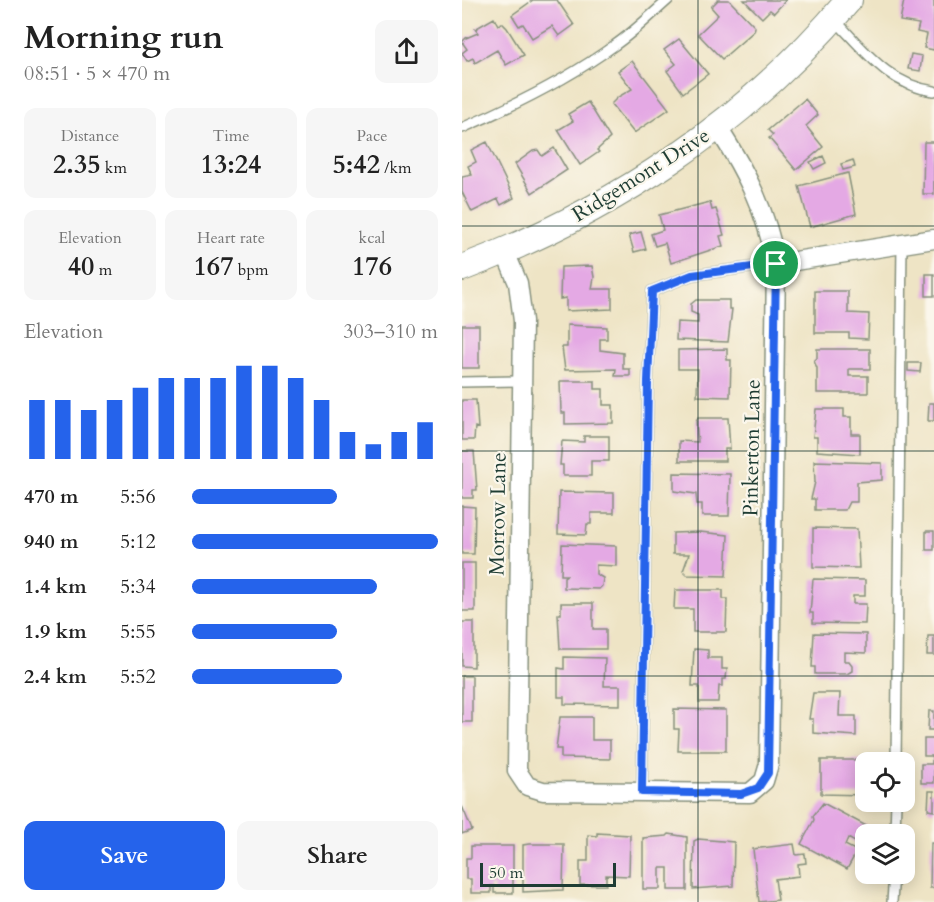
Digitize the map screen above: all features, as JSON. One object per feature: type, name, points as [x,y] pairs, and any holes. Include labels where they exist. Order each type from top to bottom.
[{"type":"street","name":"Ridgemont Drive","points":[[462,268],[505,252],[619,194],[676,158],[718,128],[808,45],[841,9]]},
{"type":"street","name":"Pinkerton Lane","points":[[642,792],[741,794],[750,792],[764,781],[769,764],[776,264],[770,231],[760,202],[743,166],[718,128]]},
{"type":"street","points":[[776,264],[934,239]]},
{"type":"street","name":"Morrow Lane","points":[[505,252],[522,297],[516,763],[521,779],[527,786],[543,791],[642,792]]},
{"type":"lane","points":[[462,128],[509,108],[560,80],[617,44],[668,0]]},
{"type":"lane","points":[[841,9],[889,75],[918,89],[934,92]]},
{"type":"lane","points":[[896,752],[902,243]]},
{"type":"lane","points":[[642,792],[648,381],[652,291],[692,275],[776,264]]},
{"type":"lane","points":[[462,382],[522,381]]},
{"type":"lane","points":[[892,902],[893,884]]},
{"type":"building","points":[[533,0],[557,0],[574,25],[559,36],[552,26],[532,38],[523,24],[519,26],[512,15]]},
{"type":"building","points":[[718,0],[729,0],[755,27],[754,31],[722,59],[698,34],[718,15],[711,7]]},
{"type":"building","points":[[744,0],[786,0],[774,13],[770,10],[762,18]]},
{"type":"building","points":[[904,0],[934,0],[934,50],[924,48],[927,34],[917,32],[919,24],[900,21]]},
{"type":"building","points":[[494,18],[498,25],[502,23],[507,28],[524,55],[506,65],[497,50],[475,63],[473,58],[467,61],[462,53],[467,49],[462,42],[478,33],[475,29]]},
{"type":"building","points":[[679,39],[708,74],[683,93],[667,71],[676,64],[664,50]]},
{"type":"building","points":[[911,54],[922,56],[920,71],[908,69]]},
{"type":"building","points":[[632,61],[669,109],[634,133],[611,104],[632,89],[618,71]]},
{"type":"building","points":[[805,99],[818,115],[806,126],[823,147],[796,170],[769,138],[773,135],[768,130]]},
{"type":"building","points":[[588,102],[610,138],[597,150],[599,152],[580,165],[558,130],[573,121],[568,114]]},
{"type":"building","points":[[487,142],[514,198],[501,205],[498,199],[472,212],[462,192],[462,177],[472,175],[468,166],[476,162],[471,150]]},
{"type":"building","points":[[924,142],[934,142],[934,194],[923,194]]},
{"type":"building","points":[[554,148],[567,170],[532,193],[515,164],[533,151],[538,150],[542,156]]},
{"type":"building","points":[[823,156],[826,163],[814,169],[810,162]]},
{"type":"building","points":[[853,160],[855,167],[843,170],[841,164]]},
{"type":"building","points":[[848,173],[856,214],[810,227],[799,186]]},
{"type":"building","points":[[710,202],[712,210],[716,209],[724,235],[720,236],[723,246],[671,263],[665,243],[655,246],[651,234],[663,230],[659,215]]},
{"type":"building","points":[[641,232],[646,249],[634,252],[629,235]]},
{"type":"building","points":[[592,266],[594,277],[592,289],[612,289],[612,309],[566,311],[566,298],[560,299],[561,267]]},
{"type":"building","points":[[926,274],[934,274],[934,296],[926,296]]},
{"type":"building","points":[[815,291],[848,291],[848,313],[869,314],[868,339],[849,338],[849,333],[815,333]]},
{"type":"building","points":[[696,300],[729,300],[729,309],[732,309],[728,342],[676,340],[677,322],[698,323],[698,315],[691,312],[691,304]]},
{"type":"building","points":[[462,325],[479,325],[479,368],[462,368]]},
{"type":"building","points":[[567,325],[607,327],[607,339],[600,339],[600,350],[623,353],[623,369],[630,369],[630,376],[615,376],[616,369],[565,370],[562,347],[567,347]]},
{"type":"building","points":[[727,349],[727,360],[731,360],[730,397],[697,396],[698,369],[678,369],[678,350]]},
{"type":"building","points":[[817,349],[870,349],[870,369],[849,369],[849,376],[868,376],[868,393],[817,393],[817,368],[814,361],[817,358]]},
{"type":"building","points":[[908,363],[921,363],[920,372],[908,371]]},
{"type":"building","points":[[560,381],[595,381],[595,389],[603,389],[603,405],[613,405],[613,423],[565,424],[565,413],[561,413]]},
{"type":"building","points":[[462,400],[476,400],[478,428],[475,427],[474,440],[462,440]]},
{"type":"building","points":[[929,403],[934,403],[934,421],[928,421]]},
{"type":"building","points":[[816,409],[844,409],[844,417],[851,417],[851,434],[860,434],[860,454],[817,451],[817,437],[813,437]]},
{"type":"building","points":[[698,418],[728,418],[730,449],[725,449],[725,461],[679,461],[679,441],[698,442],[696,422]]},
{"type":"building","points":[[584,436],[609,436],[609,461],[591,461],[591,476],[563,476],[563,465],[560,465],[562,441],[584,442]]},
{"type":"building","points":[[462,451],[474,451],[477,490],[473,490],[473,498],[462,498]]},
{"type":"building","points":[[814,461],[882,463],[882,480],[857,482],[857,502],[849,502],[845,510],[815,510],[815,499],[811,499],[815,482]]},
{"type":"building","points":[[674,473],[730,474],[729,516],[702,516],[702,504],[697,504],[696,494],[674,491]]},
{"type":"building","points":[[559,492],[614,493],[614,513],[591,513],[591,524],[587,524],[586,535],[558,534]]},
{"type":"building","points":[[462,506],[475,507],[474,554],[462,554]]},
{"type":"building","points":[[813,528],[857,529],[859,568],[813,567]]},
{"type":"building","points":[[926,531],[934,531],[934,550],[926,550]]},
{"type":"building","points":[[700,532],[728,535],[726,576],[687,575],[683,571],[689,554],[673,554],[673,533]]},
{"type":"building","points":[[562,544],[616,546],[616,566],[596,565],[596,574],[603,578],[599,589],[564,588],[564,577],[567,575],[561,575]]},
{"type":"building","points":[[462,563],[475,563],[475,611],[462,611]]},
{"type":"building","points":[[813,579],[865,580],[865,596],[853,596],[853,604],[866,604],[865,624],[813,623],[813,613],[810,613]]},
{"type":"building","points":[[675,590],[723,590],[723,599],[727,599],[726,632],[693,632],[693,609],[674,609]]},
{"type":"building","points":[[561,603],[593,603],[593,629],[606,629],[606,649],[560,649],[558,614],[561,614]]},
{"type":"building","points":[[462,622],[474,622],[474,667],[462,666]]},
{"type":"building","points":[[814,633],[866,634],[866,653],[844,652],[844,661],[849,661],[852,665],[852,671],[847,674],[815,674],[815,667],[812,667]]},
{"type":"building","points":[[928,636],[934,636],[934,655],[927,655]]},
{"type":"building","points":[[694,649],[708,650],[708,658],[722,658],[722,669],[727,669],[726,679],[722,679],[722,686],[719,686],[718,702],[699,702],[699,686],[692,686]]},
{"type":"building","points":[[564,657],[605,658],[604,686],[620,686],[620,705],[564,704],[564,697],[558,697],[558,668],[564,669]]},
{"type":"building","points":[[462,676],[472,676],[472,722],[462,722]]},
{"type":"building","points":[[813,693],[840,693],[839,716],[856,716],[856,736],[813,733],[813,719],[809,719]]},
{"type":"building","points":[[674,709],[726,710],[726,751],[678,751],[679,729],[674,729]]},
{"type":"building","points":[[929,711],[934,711],[934,730],[928,730]]},
{"type":"building","points":[[560,717],[592,717],[592,740],[610,740],[610,759],[561,758],[561,749],[556,749]]},
{"type":"building","points":[[924,739],[934,739],[934,783],[921,783],[921,764],[932,764],[932,756],[924,756]]},
{"type":"building","points":[[821,760],[855,760],[855,795],[821,794]]},
{"type":"building","points":[[929,791],[934,791],[934,811],[928,810]]},
{"type":"building","points":[[823,803],[863,824],[855,824],[855,842],[848,838],[845,845],[855,850],[847,869],[801,844],[814,820],[813,816]]},
{"type":"building","points":[[462,806],[472,830],[462,834]]},
{"type":"building","points":[[597,833],[630,835],[629,876],[606,875],[606,885],[580,885],[580,861],[588,861],[588,835],[597,836]]},
{"type":"building","points":[[669,834],[687,837],[687,890],[668,890],[668,868],[660,868],[660,889],[643,889],[643,838]]},
{"type":"building","points":[[698,839],[734,842],[733,886],[693,889],[694,841]]},
{"type":"building","points":[[931,843],[934,843],[934,888],[930,888]]},
{"type":"building","points":[[564,844],[563,890],[523,892],[523,845]]},
{"type":"building","points":[[794,844],[796,855],[805,854],[806,863],[798,864],[799,876],[775,879],[778,900],[759,902],[753,849]]},
{"type":"building","points":[[471,846],[513,846],[513,893],[494,893],[494,886],[491,886],[491,893],[471,893],[471,879],[466,879],[466,858],[471,858]]},
{"type":"route","points":[[776,264],[768,773],[758,788],[741,794],[642,792],[648,381],[652,291],[692,275],[776,264]]}]
